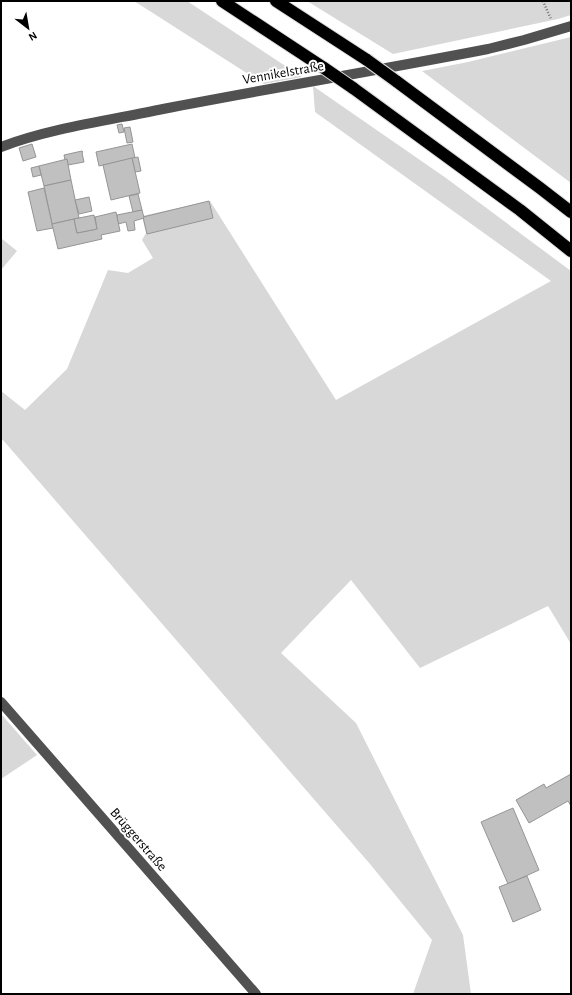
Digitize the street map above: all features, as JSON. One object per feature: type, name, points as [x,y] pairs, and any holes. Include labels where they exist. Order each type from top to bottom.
[{"type":"highway","points":[[222,1],[353,88],[520,210],[571,251]]},
{"type":"highway","points":[[276,1],[367,60],[571,212]]},
{"type":"street","name":"Vennikelstraße","points":[[1,148],[20,140],[83,126],[263,90],[488,49],[571,26]]},
{"type":"street","name":"Brüggerstraße","points":[[1,702],[256,994]]},
{"type":"path","points":[[543,1],[557,31]]},
{"type":"shaded area","points":[[134,1],[187,1],[302,77],[264,84]]},
{"type":"shaded area","points":[[307,1],[570,1],[571,15],[393,54]]},
{"type":"shaded area","points":[[571,37],[571,183],[422,71],[468,62]]},
{"type":"shaded area","points":[[313,86],[446,178],[571,271],[571,644],[548,606],[420,668],[351,580],[281,653],[356,723],[463,935],[471,994],[413,994],[432,940],[370,864],[3,440],[1,441],[1,391],[25,410],[67,369],[108,270],[128,273],[153,258],[142,240],[146,233],[142,216],[210,201],[336,400],[551,281],[315,112]]},
{"type":"shaded area","points":[[1,238],[17,251],[1,270]]},
{"type":"shaded area","points":[[1,714],[37,755],[1,779]]},
{"type":"building","points":[[122,124],[124,132],[119,133],[117,125]]},
{"type":"building","points":[[130,127],[133,142],[127,143],[124,128]]},
{"type":"building","points":[[32,144],[36,157],[23,161],[19,148]]},
{"type":"building","points":[[132,144],[135,158],[99,166],[96,152]]},
{"type":"building","points":[[82,151],[84,162],[68,165],[67,159],[65,160],[64,155]]},
{"type":"building","points":[[138,157],[141,171],[135,172],[132,158]]},
{"type":"building","points":[[132,158],[140,193],[111,200],[103,165]]},
{"type":"building","points":[[67,159],[71,180],[44,186],[39,166]]},
{"type":"building","points":[[39,166],[41,175],[33,177],[31,168]]},
{"type":"building","points":[[71,180],[79,218],[52,224],[44,186]]},
{"type":"building","points":[[44,188],[53,228],[37,231],[28,192]]},
{"type":"building","points":[[138,194],[142,210],[133,212],[129,196]]},
{"type":"building","points":[[89,197],[92,211],[79,214],[75,200]]},
{"type":"building","points":[[209,201],[213,218],[147,234],[143,217]]},
{"type":"building","points":[[142,210],[144,218],[134,221],[135,230],[128,231],[126,222],[118,224],[117,215]]},
{"type":"building","points":[[116,212],[120,231],[101,235],[102,239],[58,249],[52,224],[74,219],[77,233],[97,229],[95,217]]},
{"type":"building","points":[[94,215],[97,229],[77,233],[74,219]]},
{"type":"building","points":[[571,774],[571,806],[568,801],[529,823],[516,800],[544,784],[546,788]]},
{"type":"building","points":[[513,808],[539,870],[508,884],[481,822]]},
{"type":"building","points":[[527,876],[541,910],[513,922],[499,887]]}]
